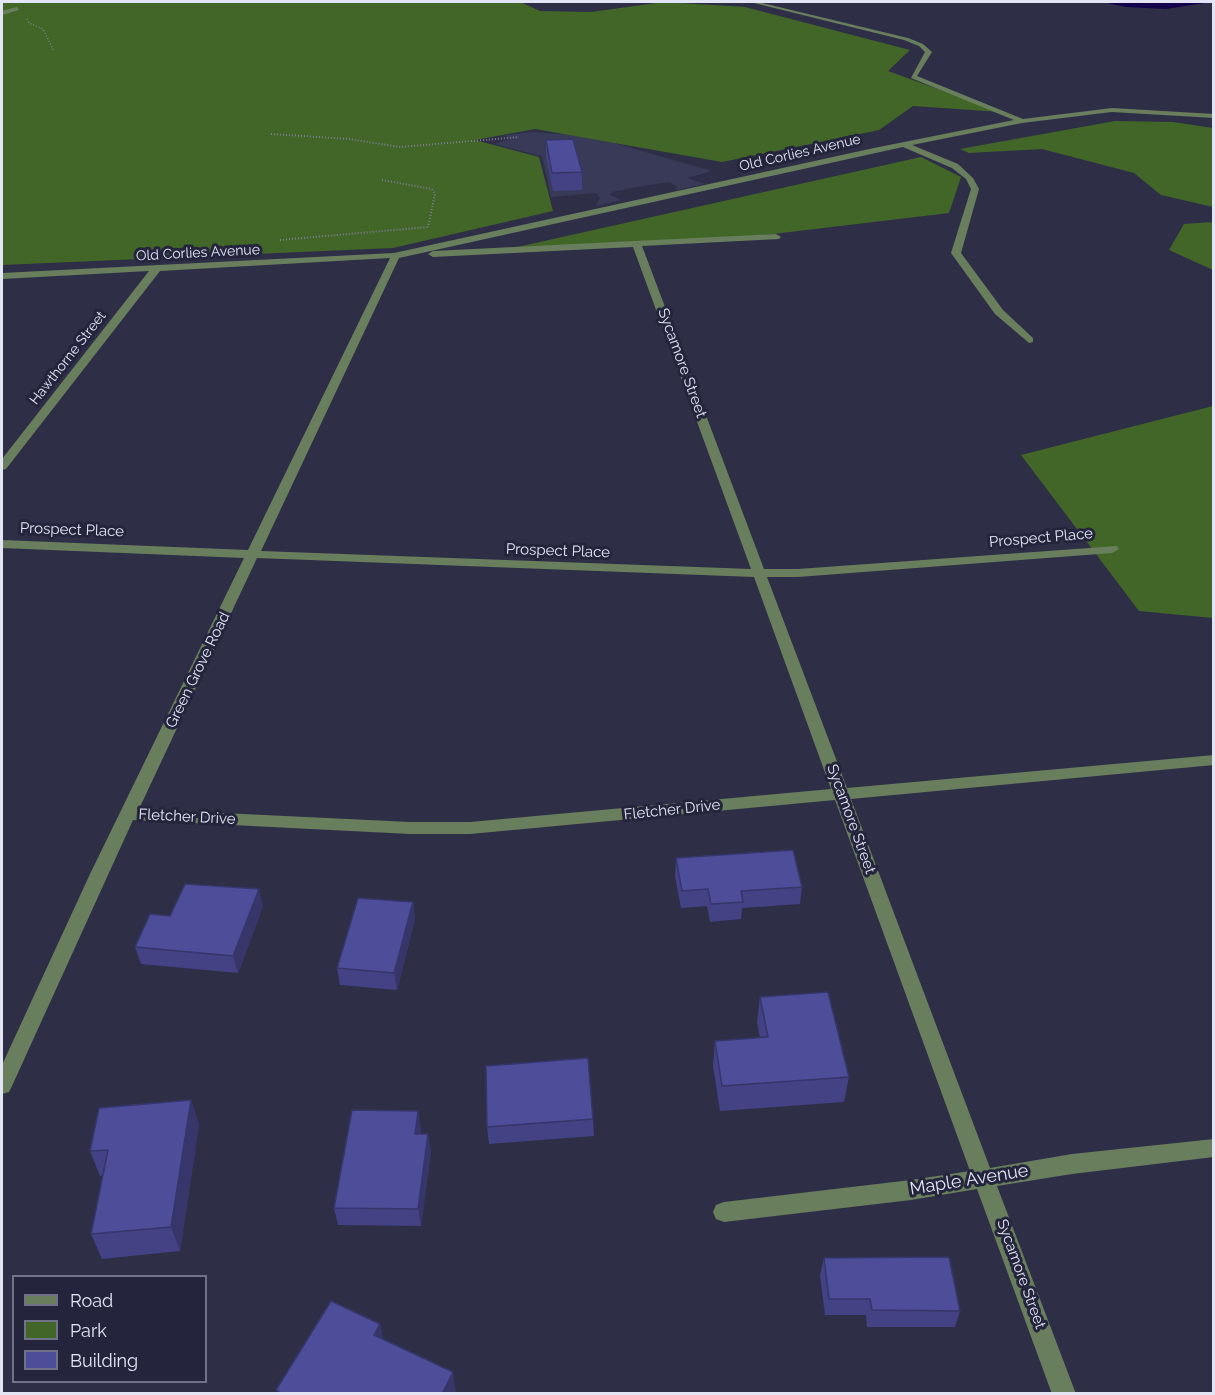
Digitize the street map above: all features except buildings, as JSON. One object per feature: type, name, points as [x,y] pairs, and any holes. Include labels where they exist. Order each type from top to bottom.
[{"type":"street","points":[[759,2],[906,39],[921,45],[929,52],[913,77],[1022,121]]},
{"type":"street","points":[[2,13],[16,9]]},
{"type":"street","name":"Old Corlies Avenue","points":[[396,255],[904,144],[1022,121],[1112,110],[1214,116]]},
{"type":"street","points":[[904,144],[955,166],[969,178],[975,189],[956,253],[999,312],[1029,340]]},
{"type":"street","name":"Old Corlies Avenue","points":[[2,276],[776,237]]},
{"type":"street","name":"Sycamore Street","points":[[637,245],[986,1177],[1064,1394]]},
{"type":"street","name":"Green Grove Road","points":[[2,1086],[396,255]]},
{"type":"street","name":"Hawthorne Street","points":[[2,466],[156,268]]},
{"type":"street","name":"Prospect Place","points":[[2,544],[760,573],[884,567],[1112,549]]},
{"type":"street","name":"Fletcher Drive","points":[[129,814],[410,828],[470,828],[1214,760]]},
{"type":"street","name":"Maple Avenue","points":[[724,1212],[911,1190],[986,1177],[1214,1148]]},
{"type":"path","points":[[30,16],[28,21],[44,29],[54,51]]},
{"type":"path","points":[[271,134],[349,139],[400,147],[519,137]]},
{"type":"path","points":[[382,180],[432,189],[435,194],[428,227]]},
{"type":"path","points":[[278,241],[437,226]]},
{"type":"shaded area","points":[[1102,2],[1211,2],[1166,9],[1126,7]]},
{"type":"shaded area","points":[[535,132],[593,137],[712,171],[687,178],[705,184],[675,190],[678,187],[669,182],[612,192],[610,195],[621,200],[596,206],[600,198],[596,193],[551,197],[542,156],[495,144],[509,139],[505,135]]},
{"type":"green space","points":[[2,2],[520,2],[540,11],[591,12],[664,2],[745,7],[910,50],[888,71],[1001,112],[913,106],[879,130],[722,162],[535,129],[475,140],[539,157],[553,211],[393,248],[2,265]]},
{"type":"green space","points":[[1115,121],[1173,122],[1213,128],[1213,207],[1161,195],[1134,173],[1042,149],[969,153],[960,149]]},
{"type":"green space","points":[[921,157],[961,177],[949,213],[748,237],[513,248]]},
{"type":"green space","points":[[1213,222],[1213,270],[1169,250],[1184,224]]},
{"type":"green space","points":[[1213,406],[1213,618],[1139,611],[1021,455]]}]
